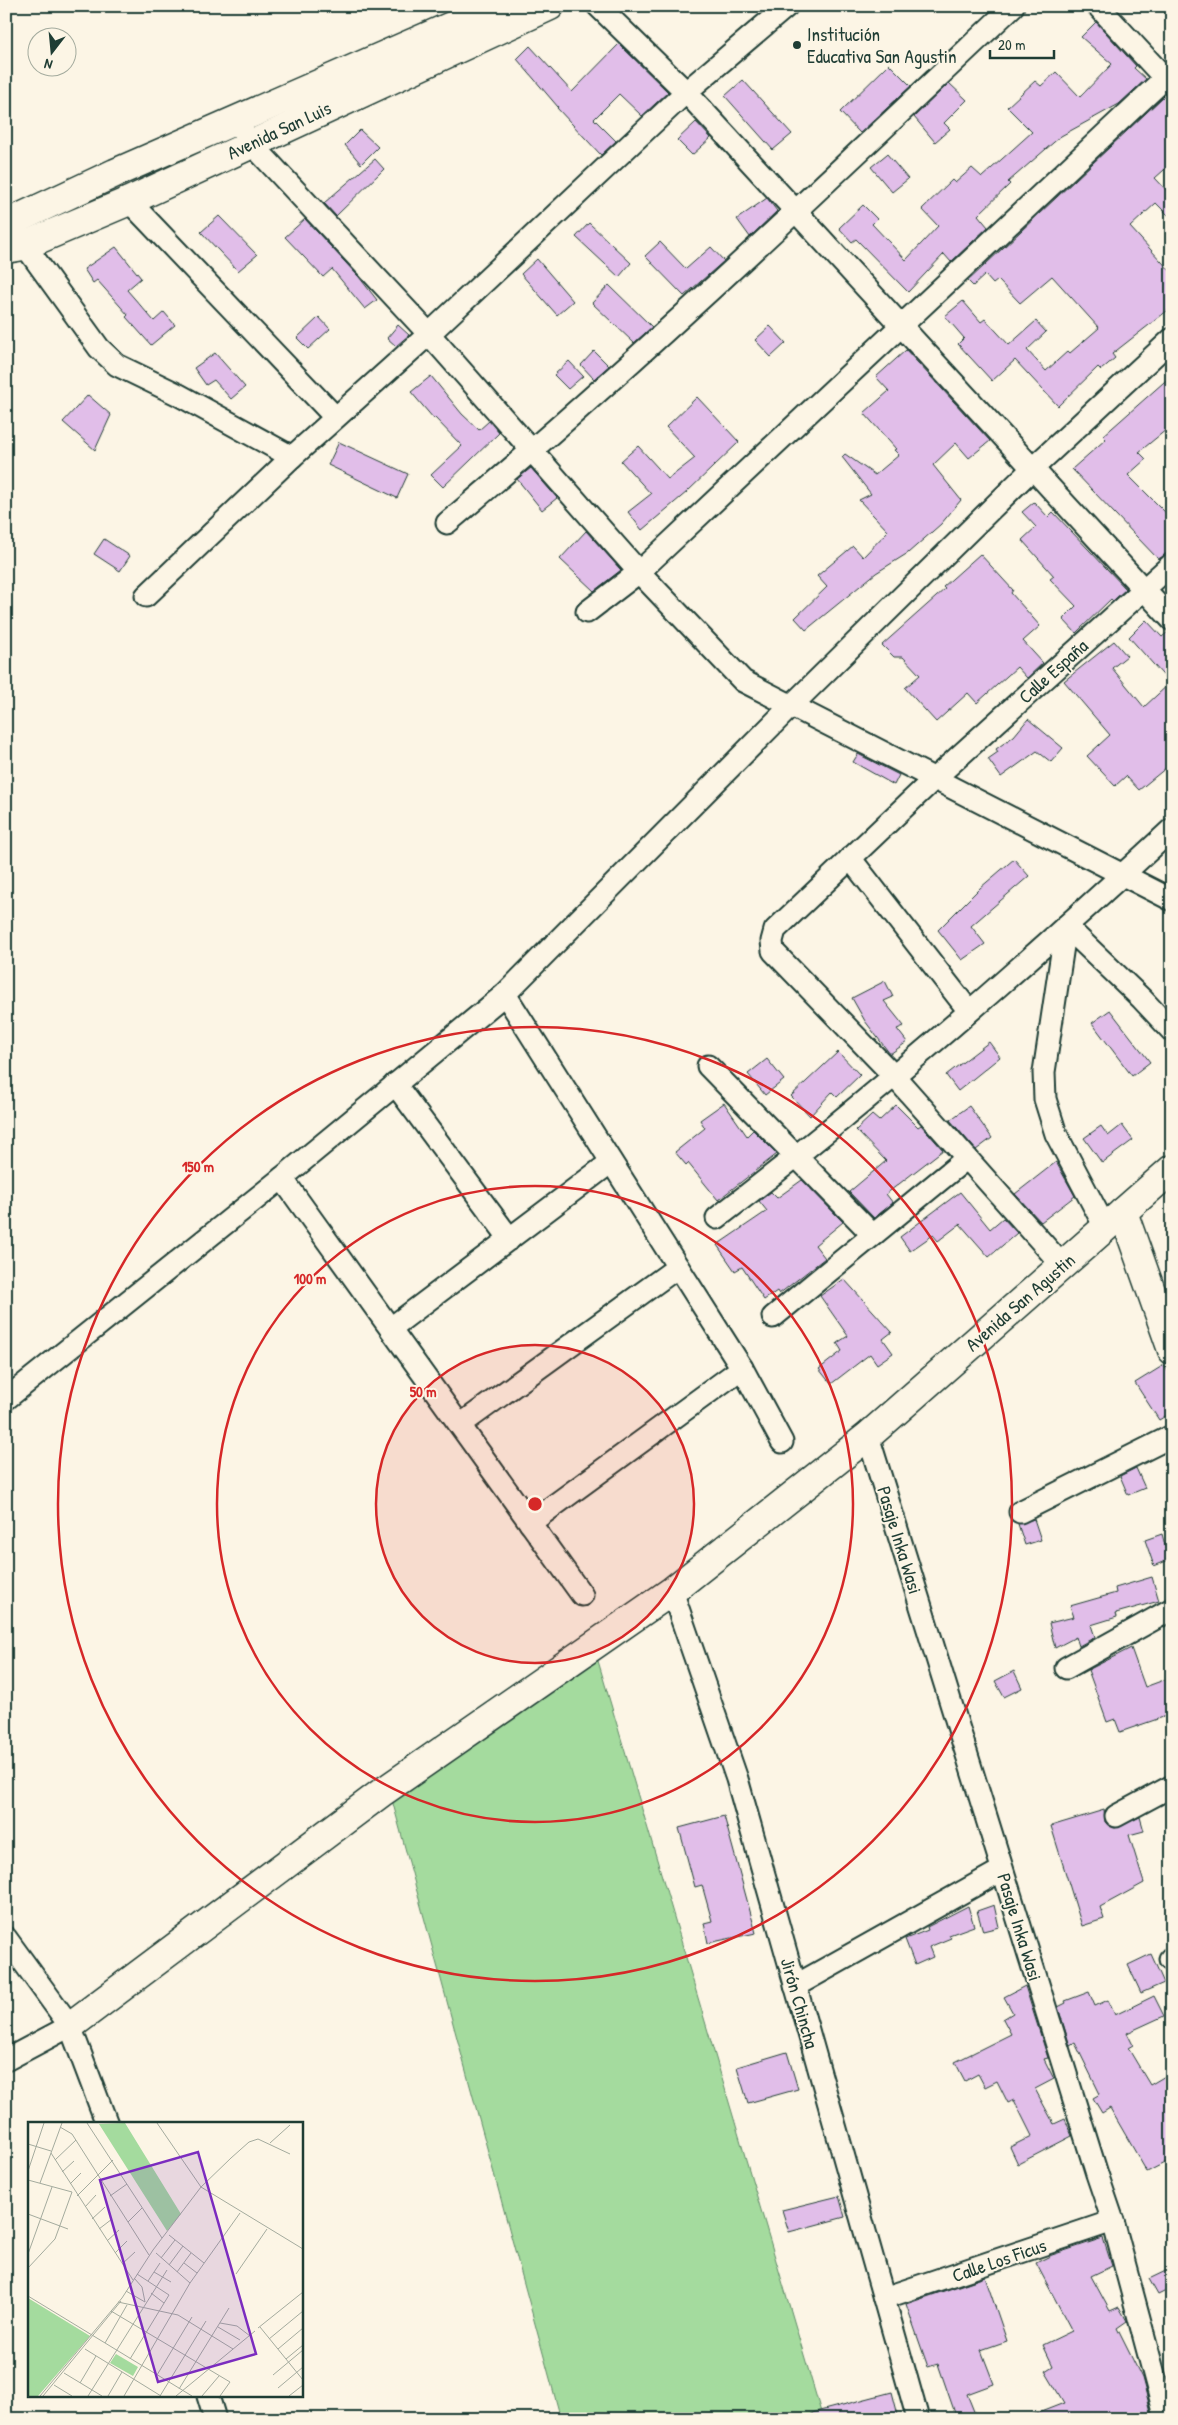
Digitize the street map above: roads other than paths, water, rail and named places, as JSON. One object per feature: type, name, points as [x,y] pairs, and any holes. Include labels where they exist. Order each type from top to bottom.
[{"type":"street","name":"Avenida San Luis","points":[[11,235],[236,121],[497,6]]},
{"type":"street","name":"Avenida San Luis","points":[[11,235],[129,201],[550,6]]},
{"type":"street","points":[[598,6],[686,92],[1172,620]]},
{"type":"street","points":[[146,596],[292,457],[429,334],[686,92],[787,6]]},
{"type":"street","points":[[448,523],[533,451],[796,211],[1013,6]]},
{"type":"street","points":[[587,612],[639,572],[901,325],[1168,82],[1098,6]]},
{"type":"street","points":[[236,121],[251,143],[429,334],[639,572],[743,681],[1172,900]]},
{"type":"street","points":[[129,201],[335,417]]},
{"type":"street","points":[[11,235],[98,348],[118,365],[179,395],[292,457]]},
{"type":"street","points":[[6,1399],[282,1178],[505,994],[791,706],[1033,468],[1172,339]]},
{"type":"street","name":"Calle España","points":[[1062,1265],[895,1077],[773,951],[772,941],[775,930],[934,778],[1172,564]]},
{"type":"street","points":[[717,1218],[797,1157],[895,1077],[1066,926],[1172,829]]},
{"type":"street","points":[[850,858],[969,1011]]},
{"type":"street","points":[[1066,926],[1142,999],[1172,1031]]},
{"type":"street","points":[[1066,926],[1044,1072],[1045,1100],[1056,1134],[1114,1220],[1172,1350]]},
{"type":"street","points":[[505,994],[742,1368],[782,1442]]},
{"type":"street","points":[[708,1066],[873,1235]]},
{"type":"street","points":[[395,1084],[510,1238]]},
{"type":"street","points":[[773,1316],[967,1158]]},
{"type":"street","points":[[390,1328],[611,1162]]},
{"type":"street","name":"Avenida San Agustin","points":[[70,2026],[381,1793],[672,1590],[868,1436],[1172,1169]]},
{"type":"street","points":[[282,1178],[582,1595]]},
{"type":"street","points":[[460,1425],[678,1267]]},
{"type":"street","points":[[530,1523],[742,1368]]},
{"type":"street","name":"Pasaje Inka Wasi","points":[[868,1436],[1113,2221],[1166,2419]]},
{"type":"street","points":[[1020,1512],[1172,1436]]},
{"type":"street","name":"Jirón Chincha","points":[[672,1590],[737,1779],[918,2419]]},
{"type":"street","points":[[1066,1668],[1172,1610]]},
{"type":"street","points":[[1116,1816],[1172,1786]]},
{"type":"street","points":[[795,1986],[1002,1870]]},
{"type":"street","points":[[6,1938],[70,2026],[106,2122]]},
{"type":"street","points":[[6,2060],[70,2026]]},
{"type":"street","name":"Calle Los Ficus","points":[[884,2298],[1113,2221]]},
{"type":"street","points":[[209,2398],[215,2419]]},
{"type":"place","name":"Institución Educativa San Agustin","points":[[797,45]]}]
